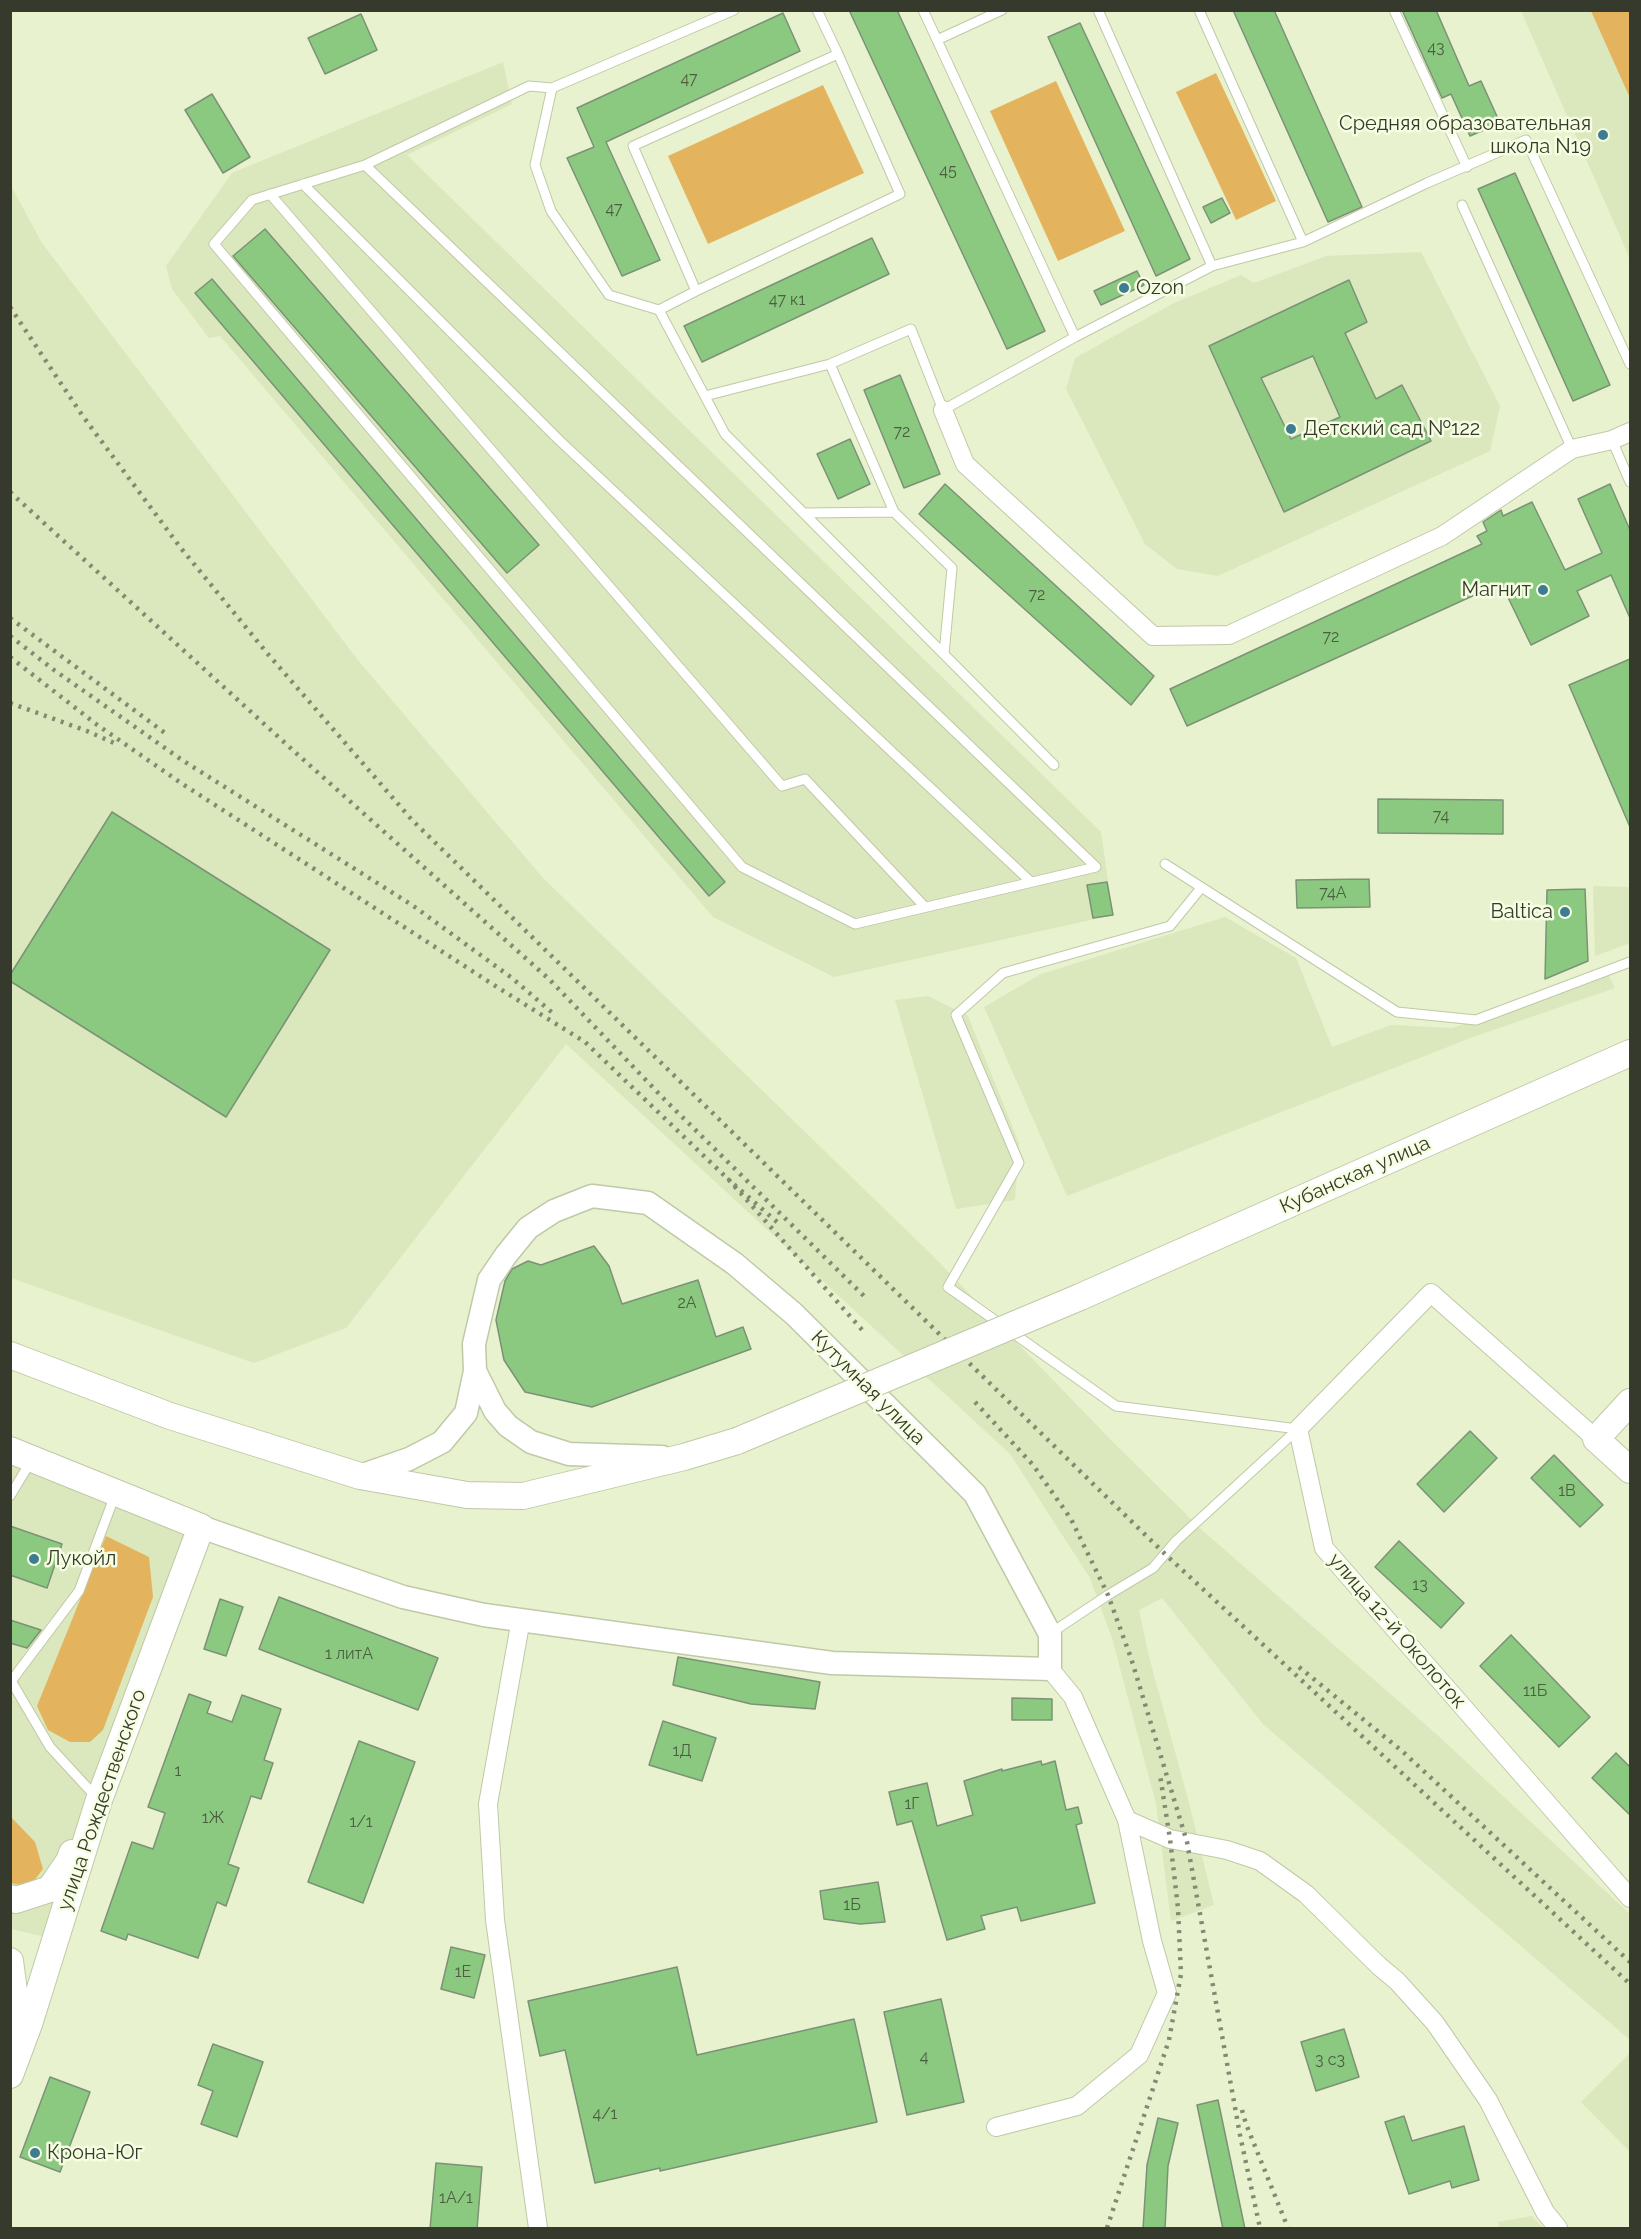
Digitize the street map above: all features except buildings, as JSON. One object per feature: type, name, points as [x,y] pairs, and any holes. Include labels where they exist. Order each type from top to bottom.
[{"type":"main road","name":"Кубанская улица","points":[[10,1355],[170,1416],[360,1476],[467,1495],[523,1496],[684,1457],[737,1441],[1080,1297],[1630,1053]]},
{"type":"main road","points":[[1630,1402],[1596,1439],[1630,1470]]},
{"type":"main road","points":[[21,1454],[201,1527]]},
{"type":"main road","name":"улица Рождественского","points":[[10,2075],[29,2024],[99,1800],[201,1527]]},
{"type":"main road","points":[[10,1898],[16,1900],[50,1888],[69,1861],[84,1814],[99,1800]]},
{"type":"main road","points":[[10,1961],[16,2007],[10,2024]]},
{"type":"street","points":[[943,410],[965,464],[1153,636],[1229,635],[1442,536],[1572,449],[1612,440],[1630,432]]},
{"type":"street","name":"Кутумная улица","points":[[474,1371],[474,1344],[489,1280],[528,1227],[554,1211],[592,1196],[648,1203],[735,1263],[794,1314],[975,1494],[1050,1634],[1050,1669]]},
{"type":"street","points":[[1298,1429],[1431,1293],[1596,1439]]},
{"type":"street","points":[[474,1371],[495,1412],[508,1426],[531,1442],[569,1454],[684,1457]]},
{"type":"street","points":[[360,1476],[409,1459],[442,1442],[466,1413],[474,1371]]},
{"type":"street","name":"улица 12-й Околоток","points":[[1298,1429],[1324,1548],[1630,1898]]},
{"type":"street","points":[[201,1527],[403,1597],[484,1615],[831,1664],[1050,1669],[1073,1697],[1127,1820],[1152,1941],[1167,1994],[1139,2055],[1077,2106],[996,2127]]},
{"type":"street","points":[[521,1619],[488,1804],[495,1920],[538,2229]]},
{"type":"street","points":[[1127,1820],[1170,1839],[1227,1850],[1260,1861],[1306,1894],[1397,1982],[1435,2023],[1488,2100],[1545,2212],[1558,2229]]},
{"type":"lane","points":[[365,165],[1096,867],[855,924],[742,867],[214,244],[252,200],[365,165],[529,86],[552,88],[734,10]]},
{"type":"lane","points":[[552,88],[535,165],[551,211],[609,295],[659,310],[900,194],[817,10]]},
{"type":"lane","points":[[923,10],[1075,337]]},
{"type":"lane","points":[[937,40],[1002,10]]},
{"type":"lane","points":[[1098,10],[1212,266]]},
{"type":"lane","points":[[1199,10],[1304,242]]},
{"type":"lane","points":[[1394,10],[1467,167]]},
{"type":"lane","points":[[696,291],[633,146],[838,54]]},
{"type":"lane","points":[[705,396],[830,364],[911,329],[943,410],[1075,337],[1212,266],[1304,242],[1526,140],[1630,364]]},
{"type":"lane","points":[[303,184],[559,440],[1031,882]]},
{"type":"lane","points":[[270,194],[782,786],[805,779],[925,908]]},
{"type":"lane","points":[[1462,205],[1572,449]]},
{"type":"lane","points":[[659,310],[725,434],[1054,765]]},
{"type":"lane","points":[[830,364],[894,512],[952,568],[944,654]]},
{"type":"lane","points":[[1612,440],[1630,482]]},
{"type":"lane","points":[[805,513],[894,512]]},
{"type":"lane","points":[[1165,864],[1397,1012],[1476,1020],[1630,962]]},
{"type":"lane","points":[[1201,888],[1170,926],[1003,973],[956,1015],[1019,1164],[948,1287],[1116,1406],[1298,1429]]},
{"type":"lane","points":[[1050,1634],[1108,1594],[1153,1568],[1176,1541],[1298,1429]]},
{"type":"lane","points":[[10,1496],[21,1454]]},
{"type":"lane","points":[[99,1800],[50,1748],[11,1679],[79,1591],[116,1492]]},
{"type":"shaded area","name":"Средняя образовательная школа N19","points":[[1521,11],[1630,11],[1630,259]]},
{"type":"shaded area","points":[[1591,11],[1630,11],[1630,98]]},
{"type":"shaded area","points":[[503,62],[512,104],[407,155],[1101,832],[1113,915],[834,977],[713,917],[220,336],[209,338],[172,289],[166,266],[232,173]]},
{"type":"shaded area","points":[[1216,73],[1276,201],[1236,220],[1176,92]]},
{"type":"shaded area","points":[[1056,81],[1125,231],[1058,261],[990,111]]},
{"type":"shaded area","points":[[823,85],[864,173],[708,244],[668,156]]},
{"type":"shaded area","points":[[10,184],[42,243],[357,659],[543,878],[932,1255],[1111,1440],[1203,1531],[1434,1732],[1630,1914],[1630,2040],[1263,1724],[1162,1598],[1139,1610],[1149,1657],[1214,1905],[1171,1921],[1156,1804],[1112,1638],[1090,1578],[1010,1454],[566,1044],[346,1328],[254,1363],[11,1278]]},
{"type":"shaded area","name":"Детский сад №122","points":[[1421,252],[1500,406],[1490,451],[1218,576],[1177,569],[1145,544],[1066,389],[1075,358],[1172,304],[1241,275],[1254,283],[1326,256]]},
{"type":"shaded area","points":[[1593,886],[1630,887],[1630,943],[1595,956]]},
{"type":"shaded area","points":[[1225,917],[1296,958],[1332,1047],[1391,1025],[1452,1028],[1608,974],[1615,988],[1473,1037],[1067,1196],[984,1007],[1041,974]]},
{"type":"shaded area","points":[[928,996],[968,1016],[1019,1143],[1015,1200],[956,1209],[895,1000]]},
{"type":"shaded area","points":[[11,1436],[207,1518],[63,1941],[11,1929]]},
{"type":"shaded area","points":[[106,1536],[149,1557],[153,1597],[103,1730],[90,1742],[70,1742],[48,1730],[37,1706]]},
{"type":"shaded area","points":[[10,1816],[35,1842],[43,1869],[29,1887],[11,1883]]},
{"type":"shaded area","points":[[1630,2053],[1630,2152],[1581,2102]]},
{"type":"shaded area","points":[[1532,2216],[1543,2228],[1499,2228],[1498,2222]]},
{"type":"railway","points":[[10,307],[82,415],[180,547],[267,653],[412,820],[1165,1554],[1630,1984]]},
{"type":"railway","points":[[10,492],[296,753],[549,979],[665,1100],[868,1300]]},
{"type":"railway","points":[[10,618],[169,736]]},
{"type":"railway","points":[[10,636],[54,670],[182,760],[412,905],[512,978],[556,1016]]},
{"type":"railway","points":[[10,657],[96,724],[181,783],[585,1042],[729,1180]]},
{"type":"railway","points":[[10,703],[114,743]]},
{"type":"railway","points":[[777,1222],[729,1180],[865,1333]]},
{"type":"railway","points":[[975,1402],[1033,1465],[1071,1519],[1108,1595],[1131,1658],[1187,1842],[1240,2135],[1260,2228]]},
{"type":"railway","points":[[1299,1667],[1402,1751],[1630,1962]]},
{"type":"railway","points":[[1107,2228],[1169,2040],[1181,1974],[1178,1908],[1160,1775]]},
{"type":"railway","points":[[1242,2110],[1288,2228]]},
{"type":"place","name":"Средняя образовательная школа N19","points":[[1603,135]]},
{"type":"place","name":"Ozon","points":[[1124,288]]},
{"type":"place","name":"Детский сад №122","points":[[1291,429]]},
{"type":"place","name":"Магнит","points":[[1543,590]]},
{"type":"place","name":"Baltica","points":[[1565,912]]},
{"type":"place","name":"Лукойл","points":[[34,1559]]},
{"type":"place","name":"Крона-Юг","points":[[35,2153]]}]
